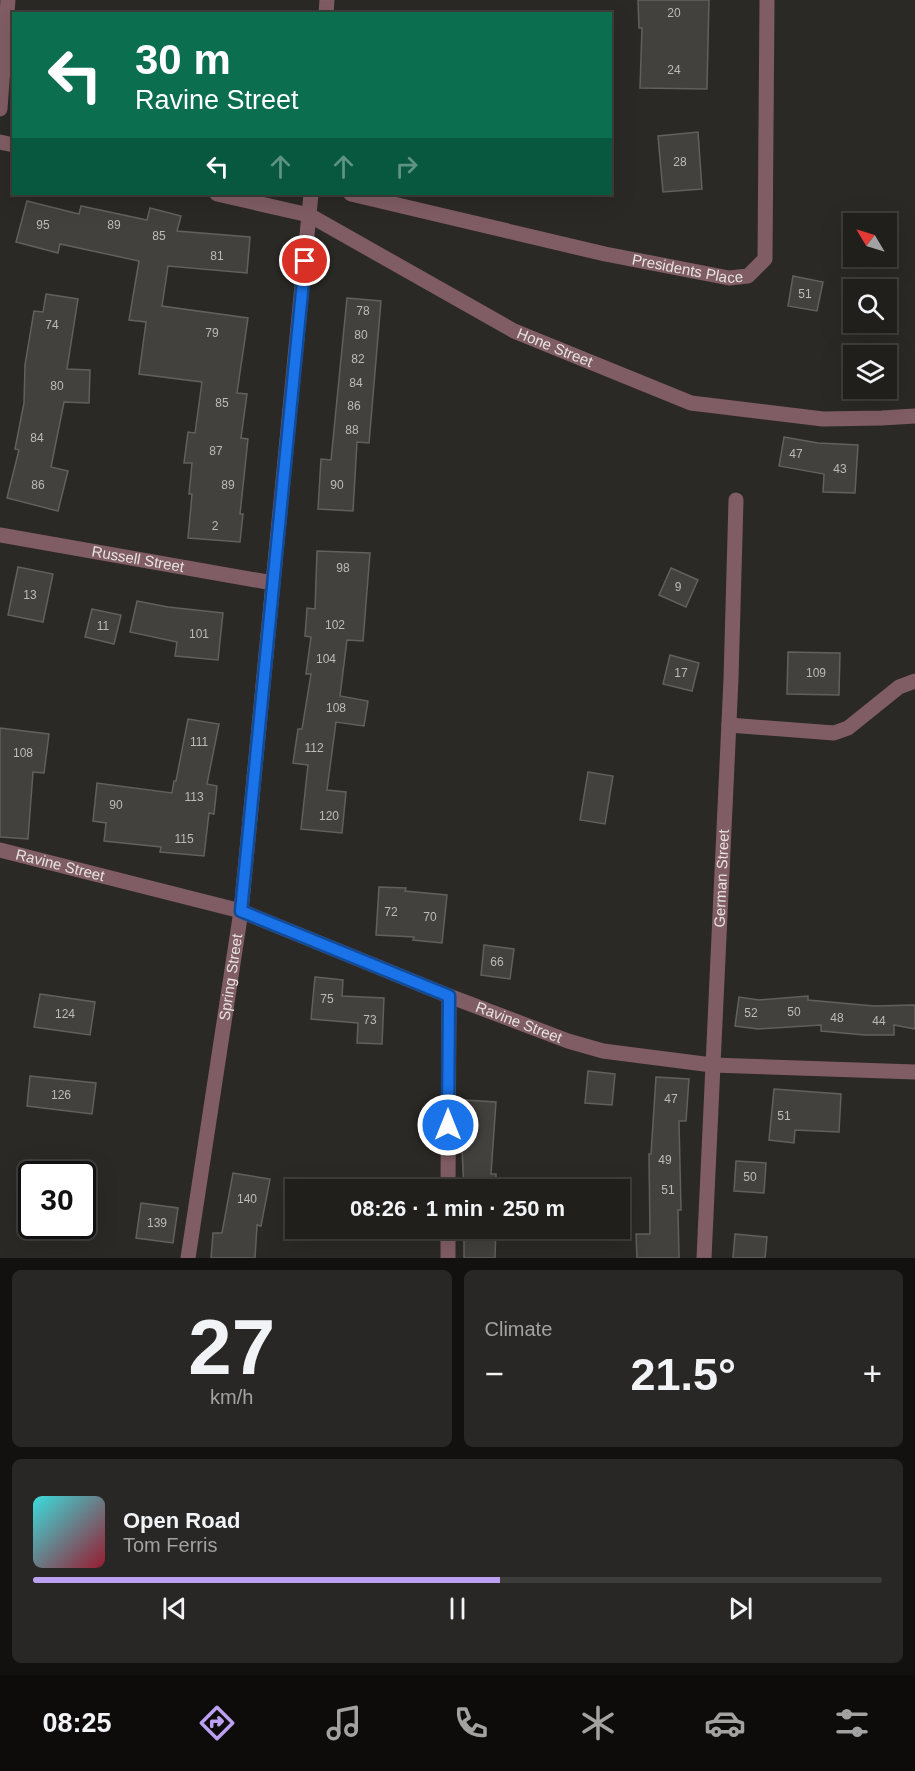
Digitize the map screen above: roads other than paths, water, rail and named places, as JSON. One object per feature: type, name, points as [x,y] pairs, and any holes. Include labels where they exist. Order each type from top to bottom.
[{"type":"street","points":[[0,109],[8,0]]},
{"type":"street","name":"Presidents Place","points":[[355,195],[605,254],[729,278],[748,276],[765,259],[767,0]]},
{"type":"street","name":"Hone Street","points":[[222,195],[309,215],[514,331],[691,403],[823,419],[915,416]]},
{"type":"street","name":"Spring Street","points":[[188,1258],[241,911],[311,195]]},
{"type":"street","name":"German Street","points":[[704,1258],[729,724],[736,500]]},
{"type":"street","name":"Russell Street","points":[[0,535],[273,583]]},
{"type":"street","points":[[729,724],[834,733],[848,728],[865,716],[899,687],[915,681]]},
{"type":"street","name":"Ravine Street","points":[[0,850],[241,911],[449,996],[568,1041],[603,1051],[712,1065],[915,1072]]},
{"type":"street","points":[[448,1179],[449,996]]},
{"type":"street","points":[[448,1239],[448,1258]]}]
